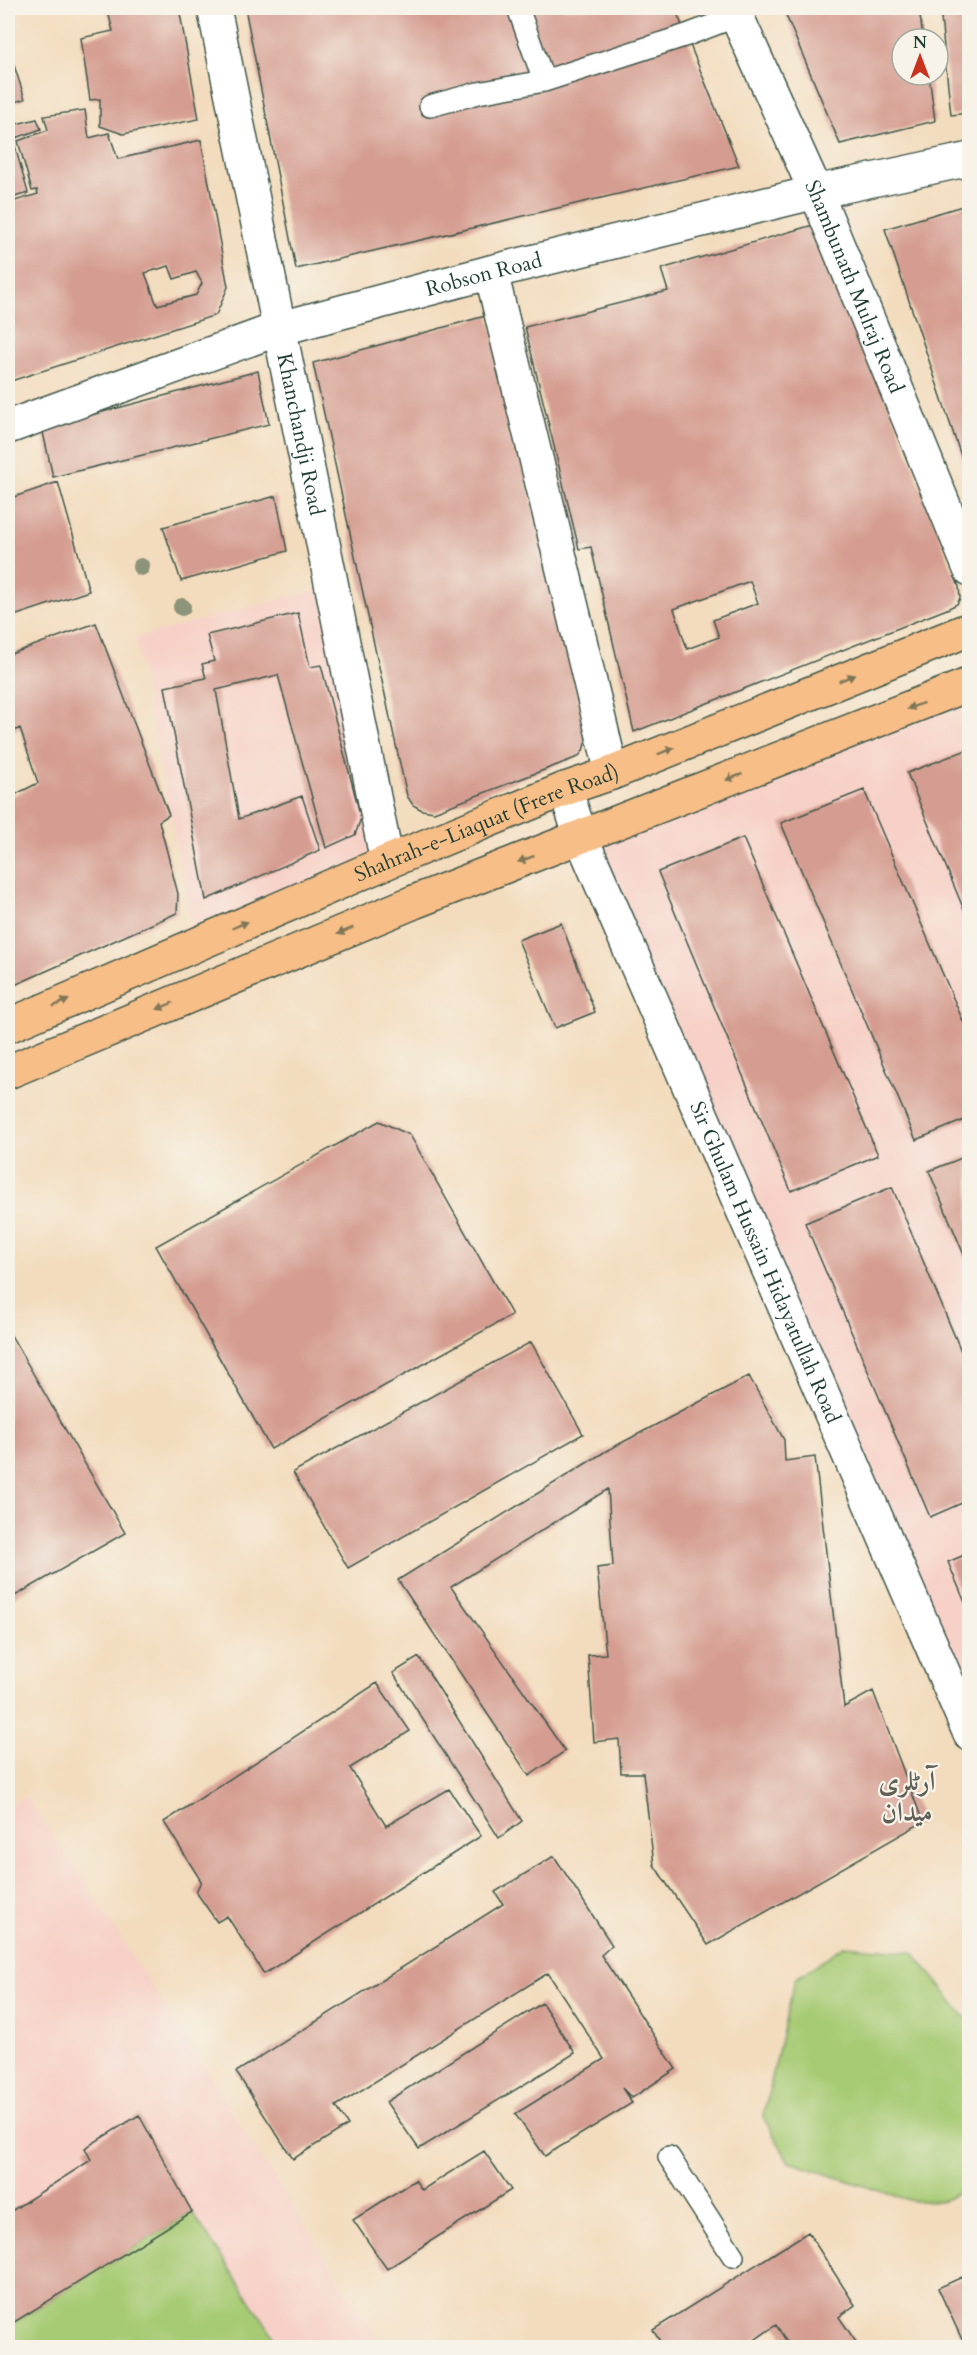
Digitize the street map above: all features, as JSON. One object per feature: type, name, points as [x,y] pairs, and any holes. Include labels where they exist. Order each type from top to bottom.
[{"type":"main road","name":"Shahrah-e-Liaquat (Frere Road)","points":[[8,1026],[387,862],[564,789],[612,773],[969,629]]},
{"type":"main road","points":[[8,1072],[414,902],[969,684]]},
{"type":"street","name":"Khanchandji Road","points":[[214,8],[387,862]]},
{"type":"street","name":"Shambunath Mulraj Road","points":[[735,12],[816,192],[969,569]]},
{"type":"street","name":"Robson Road","points":[[8,427],[278,329],[491,272],[816,192],[969,159]]},
{"type":"street","points":[[491,272],[612,773]]},
{"type":"street","name":"Sir Ghulam Hussain Hidayatullah Road","points":[[564,789],[581,837],[969,1734]]},
{"type":"lane","points":[[518,8],[544,81]]},
{"type":"lane","points":[[430,106],[478,93],[544,81],[687,35],[735,12]]},
{"type":"lane","points":[[669,2157],[733,2256]]},
{"type":"shaded area","points":[[333,585],[387,862],[196,945],[135,638]]},
{"type":"shaded area","points":[[969,684],[969,1733],[582,837]]},
{"type":"shaded area","points":[[26,1797],[77,1870],[383,2347],[8,2347],[8,1807]]},
{"type":"green space","points":[[844,1946],[913,1952],[969,2022],[969,2187],[943,2201],[912,2201],[789,2162],[763,2117],[795,1979]]},
{"type":"green space","points":[[192,2212],[281,2347],[8,2348],[8,2326]]},
{"type":"building","points":[[107,8],[179,8],[199,119],[123,134],[100,126],[100,99],[90,100],[81,38],[113,31]]},
{"type":"building","points":[[245,8],[675,8],[739,166],[296,269]]},
{"type":"building","points":[[783,8],[919,8],[921,27],[890,27],[890,87],[931,87],[935,121],[840,144]]},
{"type":"building","points":[[940,8],[969,8],[969,113],[951,115],[948,87],[950,87],[950,27],[942,27]]},
{"type":"building","points":[[10,53],[25,99],[8,104],[8,54]]},
{"type":"building","points":[[85,110],[89,138],[109,133],[118,159],[201,140],[228,287],[216,315],[8,382],[8,203],[38,194],[37,190],[32,191],[18,141],[48,130],[44,116]],"holes":[[[169,266],[174,279],[196,272],[202,283],[196,295],[157,305],[145,273]]]},
{"type":"building","points":[[37,119],[41,129],[13,139],[28,193],[8,199],[8,126]]},
{"type":"building","points":[[969,204],[969,480],[885,229]]},
{"type":"building","points":[[820,223],[940,536],[959,587],[960,598],[957,604],[947,609],[634,732],[591,547],[579,549],[525,327],[668,291],[661,269]],"holes":[[[750,581],[758,603],[713,620],[719,637],[687,649],[674,609]]]},
{"type":"building","points":[[489,315],[586,740],[583,751],[578,757],[434,812],[422,810],[413,805],[407,796],[313,363]]},
{"type":"building","points":[[258,371],[269,424],[53,477],[42,428]]},
{"type":"building","points":[[58,482],[89,591],[8,618],[8,499]]},
{"type":"building","points":[[276,496],[287,551],[181,581],[163,527]]},
{"type":"building","points":[[298,613],[310,667],[321,665],[361,818],[355,835],[326,848],[278,675],[216,690],[239,819],[302,796],[320,850],[206,900],[165,687],[206,678],[202,664],[214,661],[207,635]]},
{"type":"building","points":[[96,623],[169,815],[159,821],[178,894],[177,913],[8,988],[8,798],[38,783],[20,728],[8,734],[8,655]]},
{"type":"building","points":[[8,734],[14,750],[8,752]]},
{"type":"building","points":[[969,749],[969,922],[907,773]]},
{"type":"building","points":[[864,790],[969,1035],[969,1118],[916,1140],[781,823]]},
{"type":"building","points":[[743,838],[878,1155],[791,1191],[658,872]]},
{"type":"building","points":[[561,923],[595,1012],[555,1028],[518,940]]},
{"type":"building","points":[[379,1121],[410,1135],[512,1315],[271,1449],[156,1246]]},
{"type":"building","points":[[969,1155],[969,1267],[929,1171]]},
{"type":"building","points":[[892,1187],[969,1370],[969,1500],[930,1517],[805,1223]]},
{"type":"building","points":[[8,1330],[125,1533],[8,1600]]},
{"type":"building","points":[[531,1342],[583,1434],[348,1568],[293,1472]]},
{"type":"building","points":[[749,1376],[784,1440],[785,1461],[815,1457],[844,1707],[873,1691],[923,1822],[708,1945],[654,1865],[643,1773],[621,1773],[619,1739],[594,1742],[588,1655],[606,1654],[597,1568],[613,1566],[608,1489],[451,1587],[565,1751],[529,1776],[398,1580],[606,1451]]},
{"type":"building","points":[[969,1553],[969,1612],[948,1562]]},
{"type":"building","points":[[419,1657],[522,1821],[499,1838],[393,1673]]},
{"type":"building","points":[[377,1683],[410,1731],[350,1768],[386,1826],[449,1789],[481,1836],[264,1974],[227,1916],[217,1922],[196,1892],[201,1881],[164,1822]]},
{"type":"building","points":[[554,1856],[612,1945],[601,1955],[676,2069],[632,2098],[622,2088],[632,2103],[545,2156],[515,2114],[604,2059],[548,1973],[336,2106],[348,2125],[293,2159],[236,2072],[503,1904],[495,1892]]},
{"type":"building","points":[[542,2003],[575,2053],[419,2149],[386,2102]]},
{"type":"building","points":[[139,2115],[192,2212],[8,2326],[8,2213],[91,2160],[85,2148]]},
{"type":"building","points":[[484,2151],[511,2190],[387,2269],[353,2220],[415,2180],[422,2190]]},
{"type":"building","points":[[808,2232],[855,2305],[839,2317],[860,2348],[791,2348],[776,2325],[743,2348],[664,2348],[653,2330]]},
{"type":"building","points":[[969,2274],[969,2348],[966,2348],[938,2288]]},
{"type":"district","name":"آرٹلری میدان","points":[[907,1796]]}]
